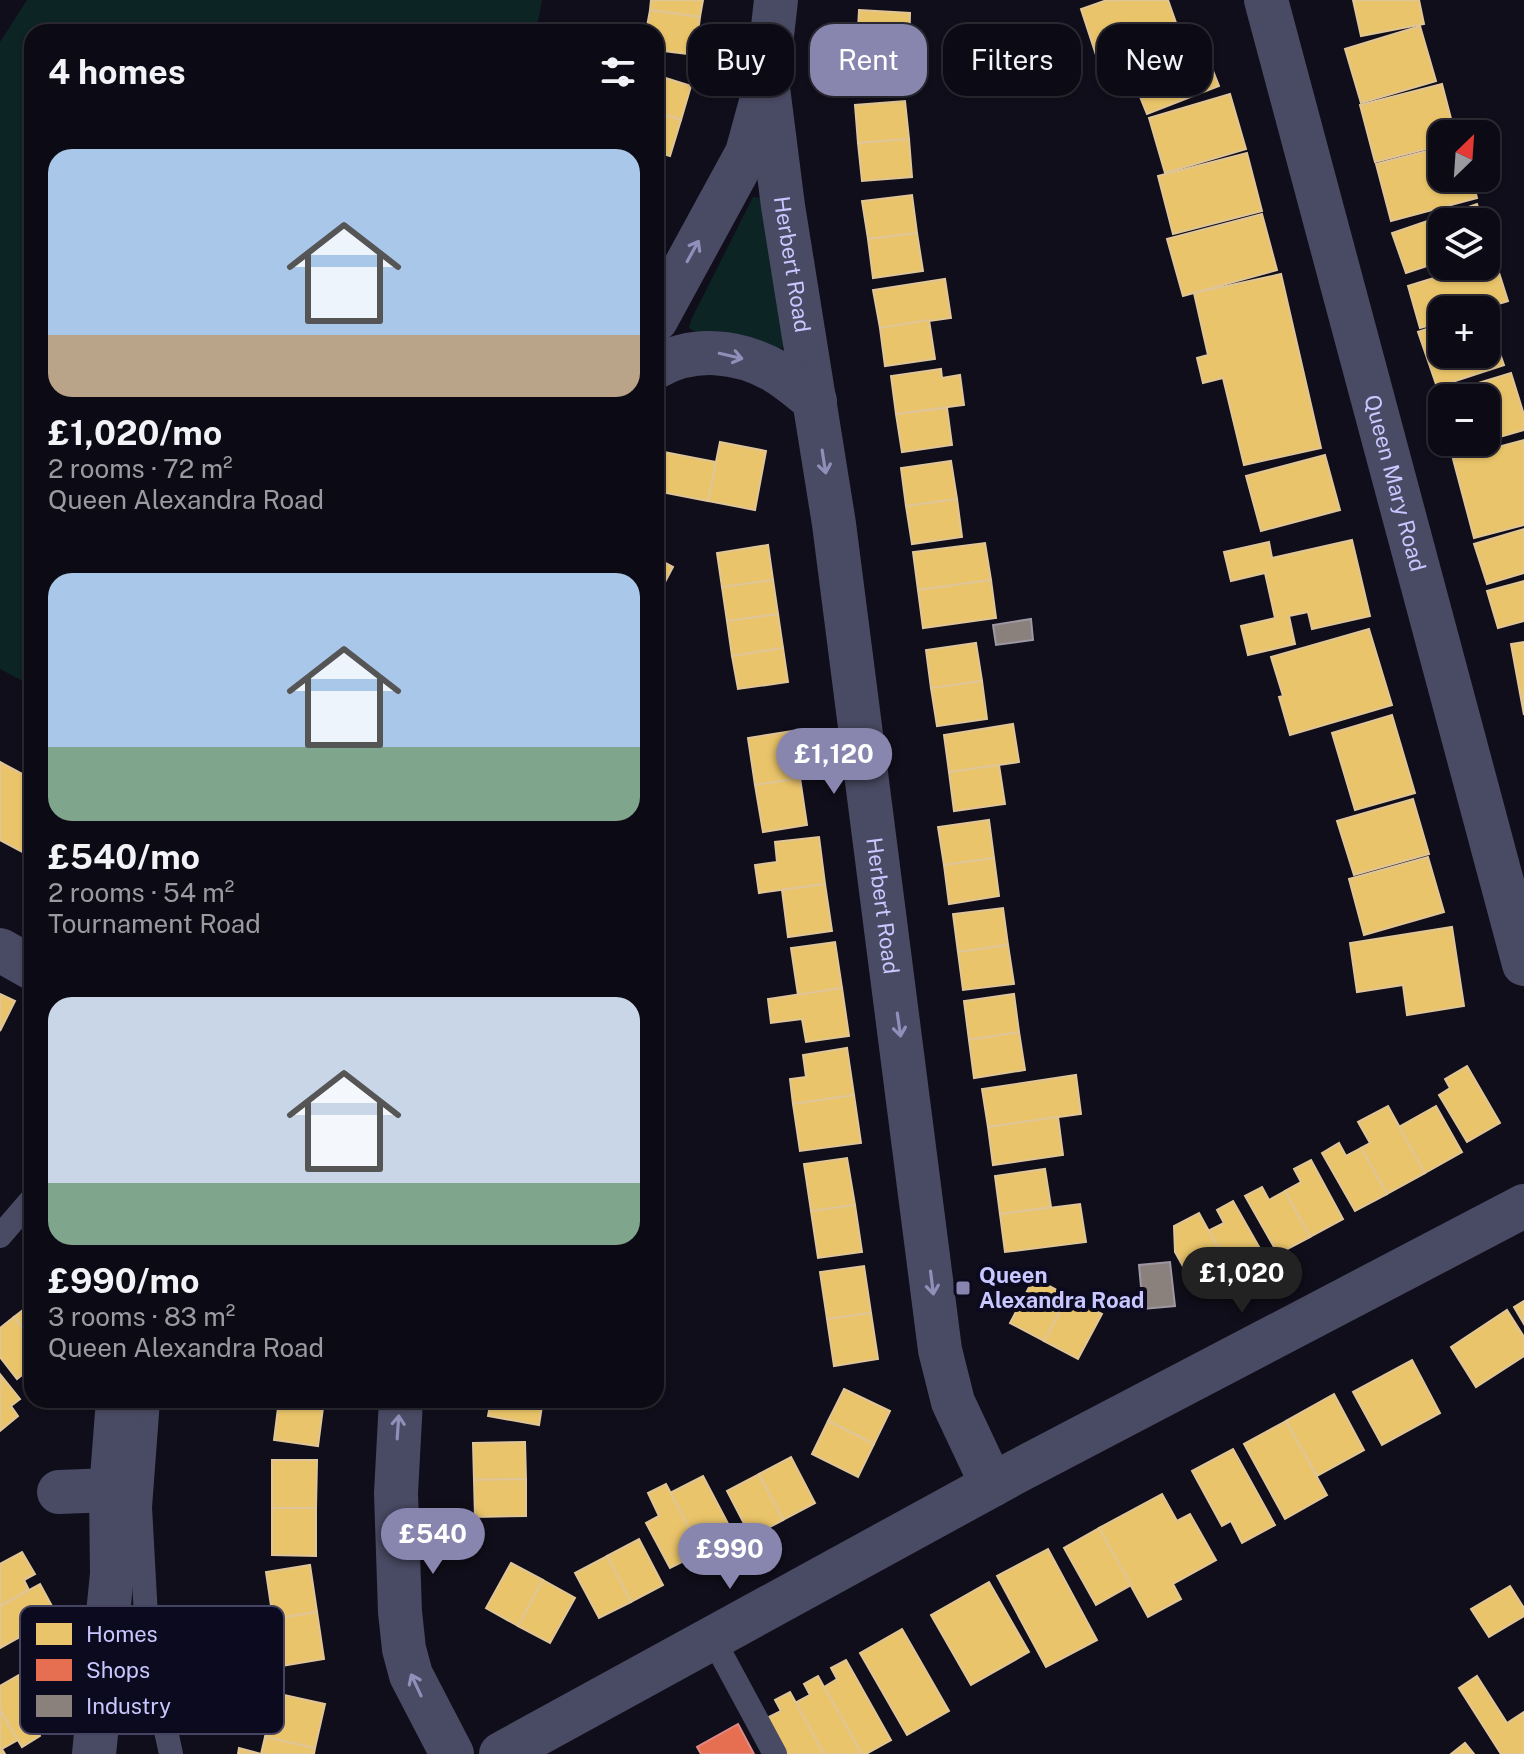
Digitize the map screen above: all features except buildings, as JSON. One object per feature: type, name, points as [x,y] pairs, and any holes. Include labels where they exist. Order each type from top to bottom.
[{"type":"street","points":[[773,24],[776,0]]},
{"type":"street","name":"Queen Mary Road","points":[[1266,0],[1524,964]]},
{"type":"street","points":[[664,305],[747,153],[763,96]]},
{"type":"street","name":"Herbert Road","points":[[769,96],[783,206],[834,524],[940,1350],[953,1402],[992,1485]]},
{"type":"street","points":[[664,362],[707,351],[740,357],[774,371],[815,401]]},
{"type":"street","points":[[0,950],[24,964]]},
{"type":"street","points":[[501,1754],[992,1485],[1524,1206]]},
{"type":"street","points":[[109,1606],[112,1574],[111,1490],[117,1408]]},
{"type":"street","points":[[401,1408],[396,1493],[404,1649],[411,1675],[452,1754]]},
{"type":"street","points":[[59,1492],[111,1490]]},
{"type":"street","points":[[94,1754],[96,1734]]},
{"type":"lane","points":[[0,1236],[24,1208]]},
{"type":"lane","points":[[145,1606],[140,1507],[147,1408]]},
{"type":"lane","points":[[713,1639],[775,1754]]},
{"type":"lane","points":[[167,1734],[171,1754]]},
{"type":"green space","points":[[27,0],[542,0],[538,24],[24,24],[24,682],[0,669],[0,42]]},
{"type":"green space","points":[[753,197],[761,198],[784,345],[779,351],[697,333],[689,328]]},
{"type":"place","name":"Queen Alexandra Road","points":[[963,1288]]}]
